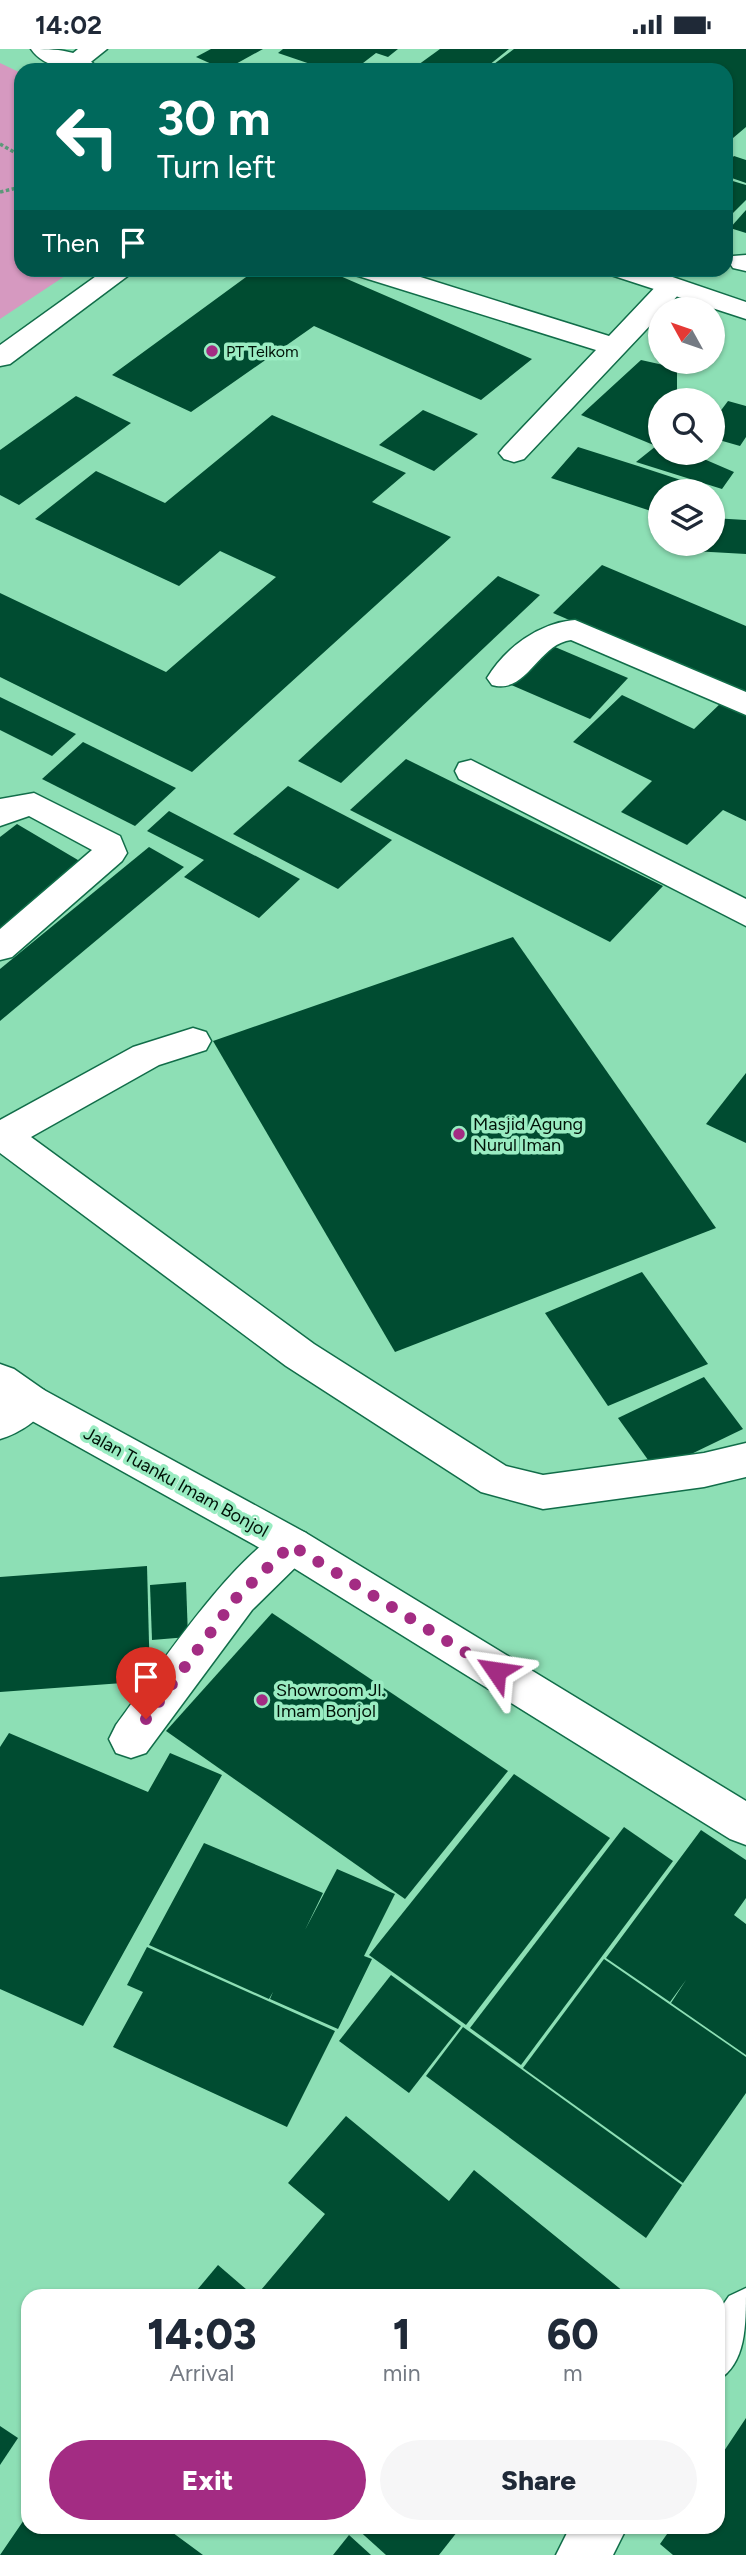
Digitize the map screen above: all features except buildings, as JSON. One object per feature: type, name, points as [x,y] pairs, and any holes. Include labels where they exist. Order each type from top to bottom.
[{"type":"main road","points":[[43,49],[71,63]]},
{"type":"main road","points":[[83,63],[95,49]]},
{"type":"main road","points":[[0,358],[113,277]]},
{"type":"main road","points":[[391,277],[616,347]]},
{"type":"main road","points":[[643,277],[746,311]]},
{"type":"main road","points":[[514,453],[671,287]]},
{"type":"main road","points":[[503,678],[548,635],[559,629],[575,629],[746,704]]},
{"type":"main road","points":[[471,771],[746,914]]},
{"type":"main road","points":[[0,815],[14,806],[34,804],[108,844],[110,853],[0,948]]},
{"type":"main road","points":[[193,1041],[146,1056],[1,1136],[300,1355],[495,1480],[543,1492],[746,1461]]},
{"type":"main road","name":"Jalan Tuanku Imam Bonjol","points":[[10,1401],[291,1545],[746,1825]]},
{"type":"main road","points":[[131,1739],[237,1597],[291,1545]]},
{"type":"main road","points":[[725,2344],[746,2313]]},
{"type":"main road","points":[[582,2555],[596,2534]]},
{"type":"shaded area","points":[[0,63],[14,70],[14,277],[63,277],[0,319]]},
{"type":"place","name":"PT Telkom","points":[[212,351]]},
{"type":"place","name":"Masjid Agung Nurul Iman","points":[[459,1134]]},
{"type":"place","name":"Showroom Jl. Imam Bonjol","points":[[262,1700]]},
{"type":"route","points":[[146,1719],[237,1597],[291,1545],[496,1671]]}]
